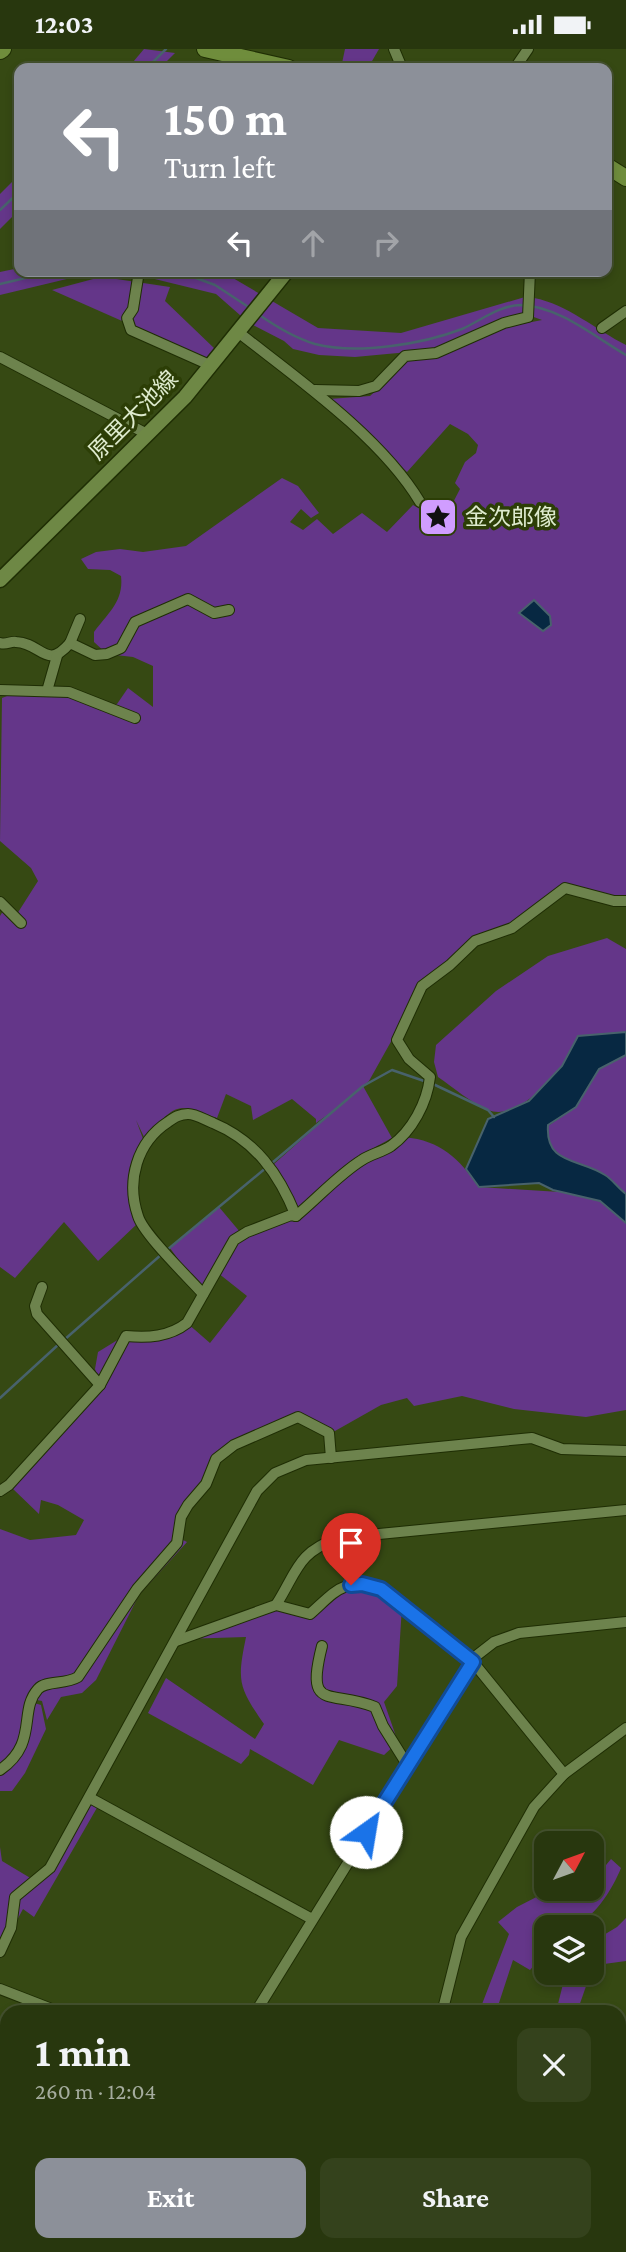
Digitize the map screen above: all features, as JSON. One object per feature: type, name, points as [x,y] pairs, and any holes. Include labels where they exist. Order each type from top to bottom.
[{"type":"main road","points":[[205,49],[264,63]]},
{"type":"main road","name":"原里大池線","points":[[0,580],[212,366],[282,277]]},
{"type":"street","points":[[138,277],[133,309],[127,318],[131,330],[212,366]]},
{"type":"street","points":[[315,390],[359,391],[376,386],[405,356],[436,353],[504,323],[528,317],[529,277]]},
{"type":"street","points":[[602,328],[626,311]]},
{"type":"street","points":[[238,332],[315,390],[406,478],[420,502]]},
{"type":"street","points":[[0,358],[147,434]]},
{"type":"street","points":[[69,643],[95,655],[107,654],[121,648],[135,622],[188,599],[214,613],[229,610]]},
{"type":"street","points":[[47,691],[57,656],[69,643],[80,619]]},
{"type":"street","points":[[0,643],[17,642],[53,657],[57,656]]},
{"type":"street","points":[[0,690],[69,692],[135,718]]},
{"type":"street","points":[[0,1491],[9,1485],[100,1385],[126,1336],[146,1338],[175,1332],[187,1323],[234,1240],[247,1232],[291,1215],[296,1216],[362,1159],[390,1147],[415,1121],[430,1077],[410,1059],[397,1041],[422,986],[450,965],[475,941],[512,927],[565,888],[614,901],[626,901]]},
{"type":"street","points":[[0,902],[21,923]]},
{"type":"street","points":[[203,1294],[138,1218],[133,1189],[135,1165],[145,1144],[162,1126],[180,1114],[191,1114],[224,1127],[262,1155],[280,1179],[296,1216]]},
{"type":"street","points":[[42,1287],[35,1306],[37,1314],[100,1385]]},
{"type":"street","points":[[0,1770],[18,1753],[27,1732],[31,1703],[36,1690],[44,1683],[69,1682],[78,1677],[137,1589],[177,1543],[181,1517],[206,1484],[216,1459],[234,1445],[298,1417],[329,1433],[331,1458]]},
{"type":"street","points":[[0,1952],[11,1928],[15,1897],[49,1869],[265,1481],[286,1466],[306,1460],[532,1438],[562,1449],[626,1451]]},
{"type":"street","points":[[276,1605],[305,1555],[315,1546],[338,1538],[626,1510]]},
{"type":"street","points":[[176,1641],[276,1605],[310,1614],[328,1595],[343,1586],[362,1584],[381,1589],[473,1662],[564,1774]]},
{"type":"street","points":[[260,2005],[473,1662],[494,1642],[519,1633],[626,1622]]},
{"type":"street","points":[[322,1646],[315,1673],[317,1687],[324,1695],[335,1699],[363,1702],[375,1707],[383,1726],[408,1766]]},
{"type":"street","points":[[444,2005],[461,1937],[534,1807],[564,1774],[626,1728]]},
{"type":"street","points":[[90,1798],[312,1919]]},
{"type":"street","points":[[0,1989],[33,2005]]},
{"type":"shaded area","points":[[144,49],[175,53],[165,63],[132,63]]},
{"type":"shaded area","points":[[345,49],[379,49],[371,63],[342,63]]},
{"type":"shaded area","points":[[14,180],[14,215],[0,229],[0,194]]},
{"type":"shaded area","points":[[14,269],[14,277],[75,277],[0,295],[0,272]]},
{"type":"shaded area","points":[[146,277],[231,277],[318,328],[401,333],[525,297],[526,315],[430,350],[355,357],[319,355],[293,349],[284,341],[249,323],[216,294]]},
{"type":"shaded area","points":[[97,278],[170,287],[165,301],[215,349],[208,359],[52,290]]},
{"type":"shaded area","points":[[534,298],[570,312],[626,345],[626,901],[565,888],[512,928],[471,945],[422,986],[369,1081],[363,1086],[392,1138],[366,1152],[295,1212],[274,1164],[336,1109],[316,1123],[316,1119],[292,1099],[253,1120],[251,1106],[226,1094],[217,1118],[191,1109],[176,1109],[144,1137],[136,1120],[145,1144],[135,1165],[137,1224],[98,1261],[64,1222],[15,1278],[0,1267],[0,916],[3,911],[17,914],[38,881],[31,868],[0,841],[2,698],[26,692],[52,690],[69,692],[111,705],[117,704],[128,688],[153,707],[153,666],[133,657],[107,654],[94,642],[94,632],[114,606],[121,585],[121,576],[110,570],[88,569],[81,559],[96,552],[120,549],[143,552],[186,546],[282,478],[298,486],[319,513],[311,518],[301,509],[290,522],[303,530],[317,519],[333,534],[362,513],[387,532],[413,505],[437,519],[446,516],[460,489],[455,483],[465,462],[476,453],[478,445],[468,434],[450,424],[407,472],[329,399],[370,396],[411,358],[497,329],[542,320],[531,316]]},
{"type":"shaded area","points":[[607,938],[626,949],[626,1194],[611,1179],[595,1169],[560,1155],[549,1140],[545,1128],[576,1107],[599,1069],[575,1054],[536,1094],[512,1109],[500,1112],[482,1107],[438,1077],[434,1062],[436,1045],[496,991],[548,956]]},
{"type":"shaded area","points":[[404,1137],[429,1142],[448,1153],[479,1187],[576,1193],[600,1201],[626,1223],[626,1410],[586,1417],[514,1409],[462,1396],[414,1406],[407,1398],[381,1405],[335,1431],[298,1417],[256,1441],[217,1456],[206,1484],[188,1503],[181,1539],[187,1542],[139,1595],[96,1680],[82,1693],[61,1697],[47,1720],[42,1701],[32,1699],[31,1702],[41,1705],[46,1729],[25,1773],[12,1791],[0,1791],[0,1529],[30,1540],[76,1535],[84,1520],[58,1505],[41,1500],[39,1514],[12,1488],[100,1385],[95,1369],[98,1352],[124,1336],[146,1338],[187,1323],[210,1343],[247,1296],[218,1273],[201,1291],[170,1248],[219,1207],[240,1232],[296,1216],[362,1159]]},
{"type":"shaded area","points":[[351,1585],[388,1595],[402,1606],[397,1686],[384,1702],[398,1742],[384,1755],[339,1740],[313,1785],[250,1749],[249,1755],[241,1764],[148,1713],[166,1678],[255,1739],[264,1724],[249,1701],[242,1683],[241,1664],[246,1637],[182,1639],[276,1605],[310,1609]]},
{"type":"shaded area","points":[[89,1799],[98,1806],[34,1917],[23,1909],[0,1952],[0,1847],[2,1861],[32,1879],[50,1868]]},
{"type":"shaded area","points":[[611,1859],[621,1868],[604,1898],[604,1867]]},
{"type":"shaded area","points":[[534,1898],[534,1901],[602,1901],[589,1915],[534,1915],[534,1966],[530,1970],[513,1960],[498,2005],[482,2005],[509,1934],[498,1922]]},
{"type":"shaded area","points":[[626,1918],[626,1961],[604,1964],[604,1935]]},
{"type":"shaded area","points":[[563,1985],[586,1985],[579,2005],[558,2005]]},
{"type":"water","points":[[534,600],[550,616],[551,625],[543,631],[519,613]]},
{"type":"water","points":[[626,1032],[626,1055],[599,1069],[576,1107],[548,1125],[552,1147],[558,1154],[605,1175],[626,1194],[626,1223],[600,1201],[553,1190],[539,1183],[479,1187],[466,1169],[488,1119],[529,1101],[562,1066],[578,1036]]},
{"type":"waterway","points":[[152,63],[166,49]]},
{"type":"waterway","points":[[0,210],[14,197]]},
{"type":"waterway","points":[[0,284],[30,277]]},
{"type":"waterway","points":[[193,277],[215,285],[250,308]]},
{"type":"waterway","points":[[258,314],[285,331],[315,344],[370,348],[409,343],[446,334],[462,329],[498,310],[521,305],[549,311],[562,317],[626,355]]},
{"type":"waterway","points":[[272,1163],[363,1086],[392,1070],[427,1082]]},
{"type":"waterway","points":[[433,1084],[488,1110],[494,1117]]},
{"type":"waterway","points":[[167,1250],[267,1167]]},
{"type":"waterway","points":[[64,1340],[162,1254]]},
{"type":"waterway","points":[[0,1398],[59,1344]]},
{"type":"place","name":"金次郎像","points":[[438,517]]},
{"type":"route","points":[[351,1585],[362,1584],[381,1589],[473,1662],[366,1832]]}]
